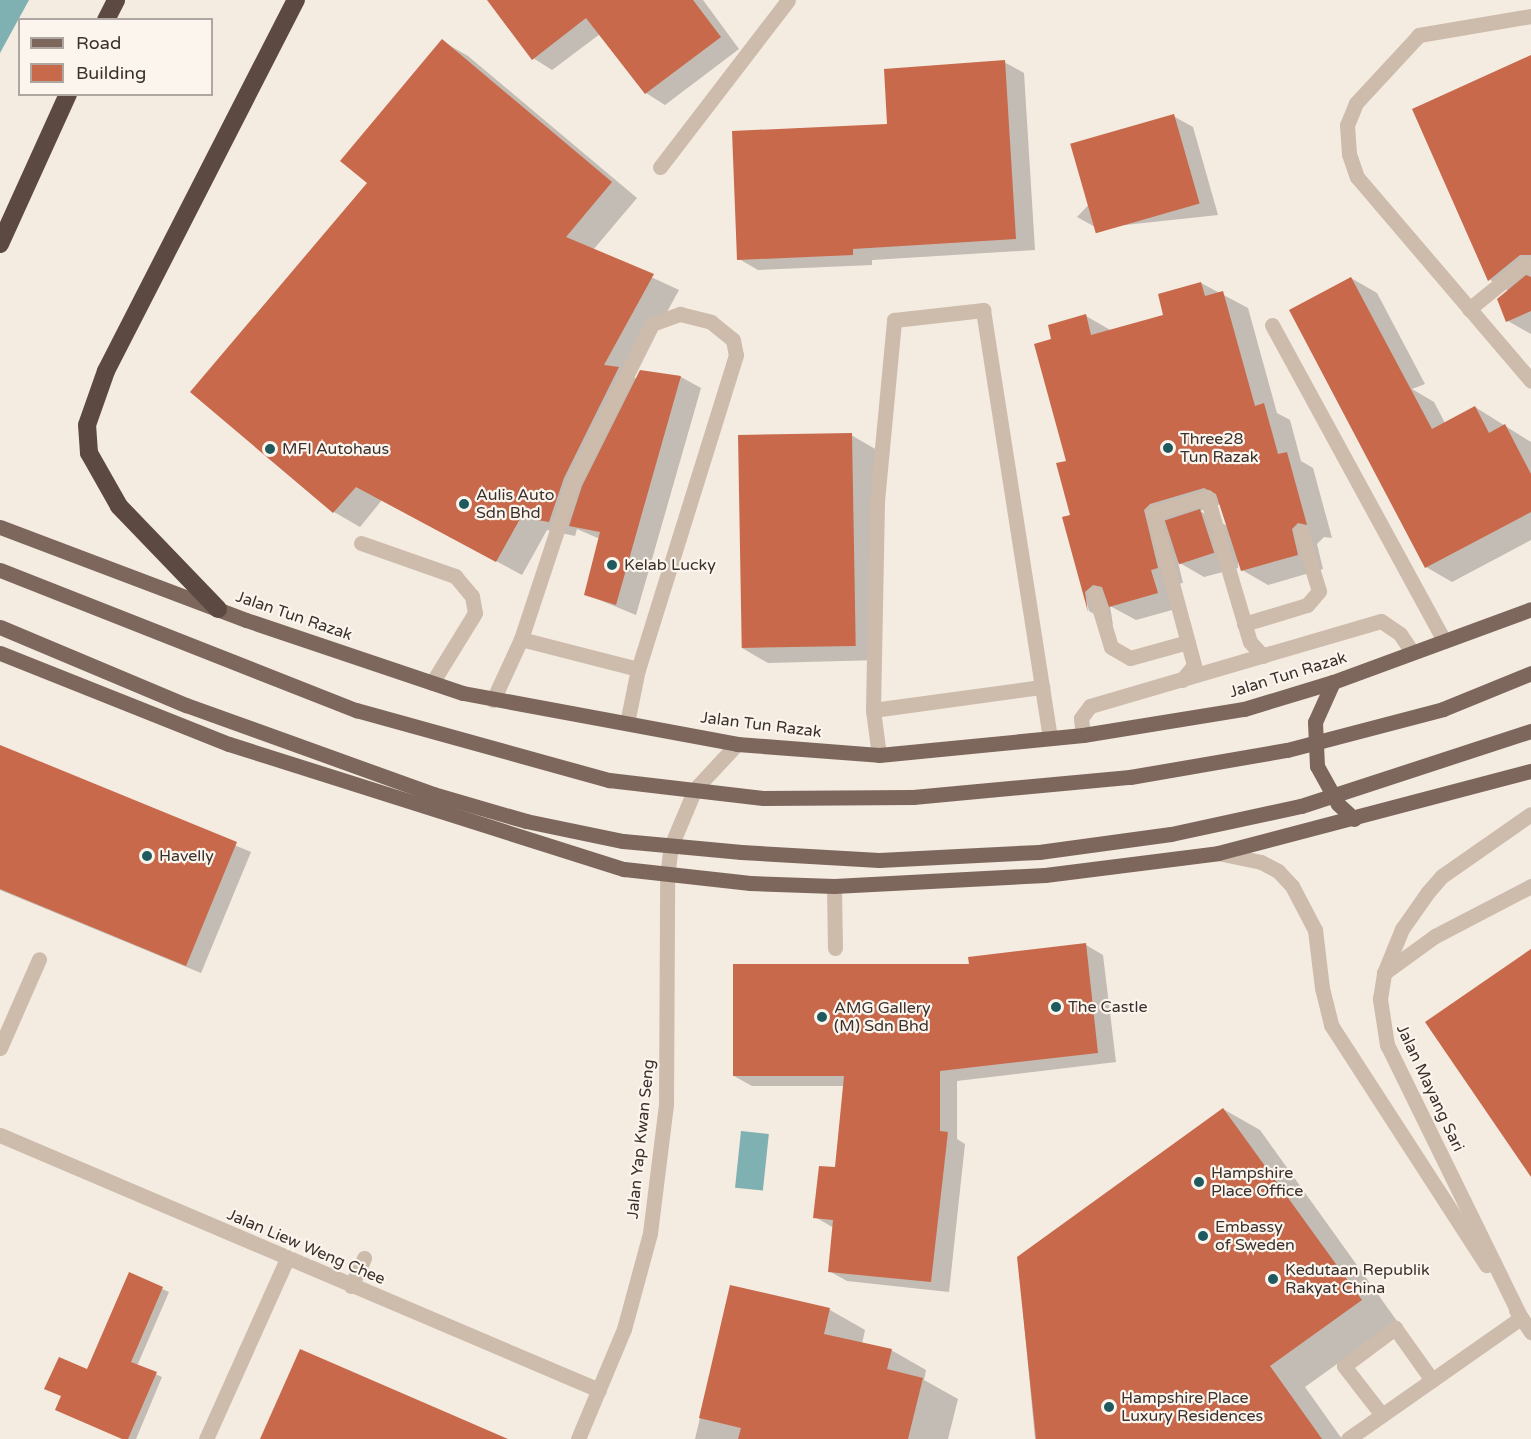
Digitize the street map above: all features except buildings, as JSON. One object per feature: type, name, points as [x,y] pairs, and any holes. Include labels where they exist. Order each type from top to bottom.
[{"type":"highway","points":[[107,18],[116,0]]},
{"type":"highway","points":[[218,609],[119,506],[88,453],[87,425],[106,371],[296,0]]},
{"type":"highway","points":[[0,244],[67,96]]},
{"type":"main road","name":"Jalan Tun Razak","points":[[0,527],[218,609],[432,682],[493,700],[737,744],[879,755],[1083,735],[1244,709],[1332,682],[1531,609]]},
{"type":"main road","points":[[0,570],[279,683],[367,714],[609,780],[764,798],[913,798],[1130,777],[1287,750],[1443,709],[1531,674]]},
{"type":"main road","points":[[0,627],[186,705],[443,797],[526,821],[623,841],[741,852],[879,860],[1040,852],[1171,834],[1301,806],[1531,731]]},
{"type":"main road","points":[[0,653],[240,747],[613,866],[667,877],[834,886],[1045,875],[1218,853],[1531,771]]},
{"type":"main road","points":[[1332,682],[1315,722],[1317,766],[1338,804],[1354,819]]},
{"type":"street","points":[[660,167],[788,0]]},
{"type":"street","points":[[1531,16],[1419,35],[1377,76],[1356,103],[1347,125],[1349,154],[1357,177],[1531,381]]},
{"type":"street","points":[[1469,309],[1526,263],[1531,267]]},
{"type":"street","points":[[879,755],[873,710],[877,501],[894,320],[983,310],[1050,738]]},
{"type":"street","points":[[493,700],[521,639],[573,482],[652,324],[680,314],[711,322],[733,339],[736,356],[638,669],[627,723]]},
{"type":"street","points":[[1272,325],[1444,641]]},
{"type":"street","points":[[1182,680],[1194,665],[1153,513],[1207,496],[1250,642],[1263,656]]},
{"type":"street","points":[[1244,624],[1306,605],[1319,591],[1301,532]]},
{"type":"street","points":[[361,543],[455,576],[471,596],[475,613],[432,682]]},
{"type":"street","points":[[1095,594],[1111,647],[1130,658],[1188,642]]},
{"type":"street","points":[[1083,735],[1082,718],[1090,706],[1381,621],[1400,634],[1412,652]]},
{"type":"street","points":[[521,639],[638,669]]},
{"type":"street","points":[[873,710],[1042,687]]},
{"type":"street","name":"Jalan Yap Kwan Seng","points":[[578,1439],[624,1329],[650,1233],[666,1104],[667,877],[681,816],[695,789],[737,744]]},
{"type":"street","name":"Jalan Mayang Sari","points":[[1521,1318],[1387,1045],[1380,999],[1384,973],[1402,929],[1442,876],[1531,814]]},
{"type":"street","name":"Jalan Mayang Sari","points":[[1218,853],[1261,862],[1278,871],[1292,886],[1315,930],[1322,988],[1331,1024],[1531,1332]]},
{"type":"street","points":[[834,886],[835,948]]},
{"type":"street","points":[[1384,973],[1435,936],[1531,886]]},
{"type":"street","points":[[0,1048],[39,959]]},
{"type":"street","name":"Jalan Liew Weng Chee","points":[[0,1136],[599,1390]]},
{"type":"street","points":[[351,1286],[364,1258]]},
{"type":"street","points":[[206,1439],[287,1259]]},
{"type":"street","points":[[1348,1439],[1521,1318]]},
{"type":"street","points":[[1382,1415],[1344,1366],[1395,1328],[1432,1380]]},
{"type":"water","points":[[0,0],[29,0],[18,18],[0,53]]},
{"type":"water","points":[[741,1131],[769,1134],[763,1191],[735,1188]]},
{"type":"place","name":"Three28 Tun Razak","points":[[1168,448]]},
{"type":"place","name":"MFI Autohaus","points":[[270,449]]},
{"type":"place","name":"Aulis Auto Sdn Bhd","points":[[464,504]]},
{"type":"place","name":"Kelab Lucky","points":[[612,565]]},
{"type":"place","name":"Havelly","points":[[147,856]]},
{"type":"place","name":"The Castle","points":[[1056,1007]]},
{"type":"place","name":"AMG Gallery (M) Sdn Bhd","points":[[822,1017]]},
{"type":"place","name":"Hampshire Place Office","points":[[1199,1182]]},
{"type":"place","name":"Embassy of Sweden","points":[[1203,1236]]},
{"type":"place","name":"Kedutaan Republik Rakyat China","points":[[1273,1279]]},
{"type":"place","name":"Hampshire Place Luxury Residences","points":[[1109,1407]]}]
